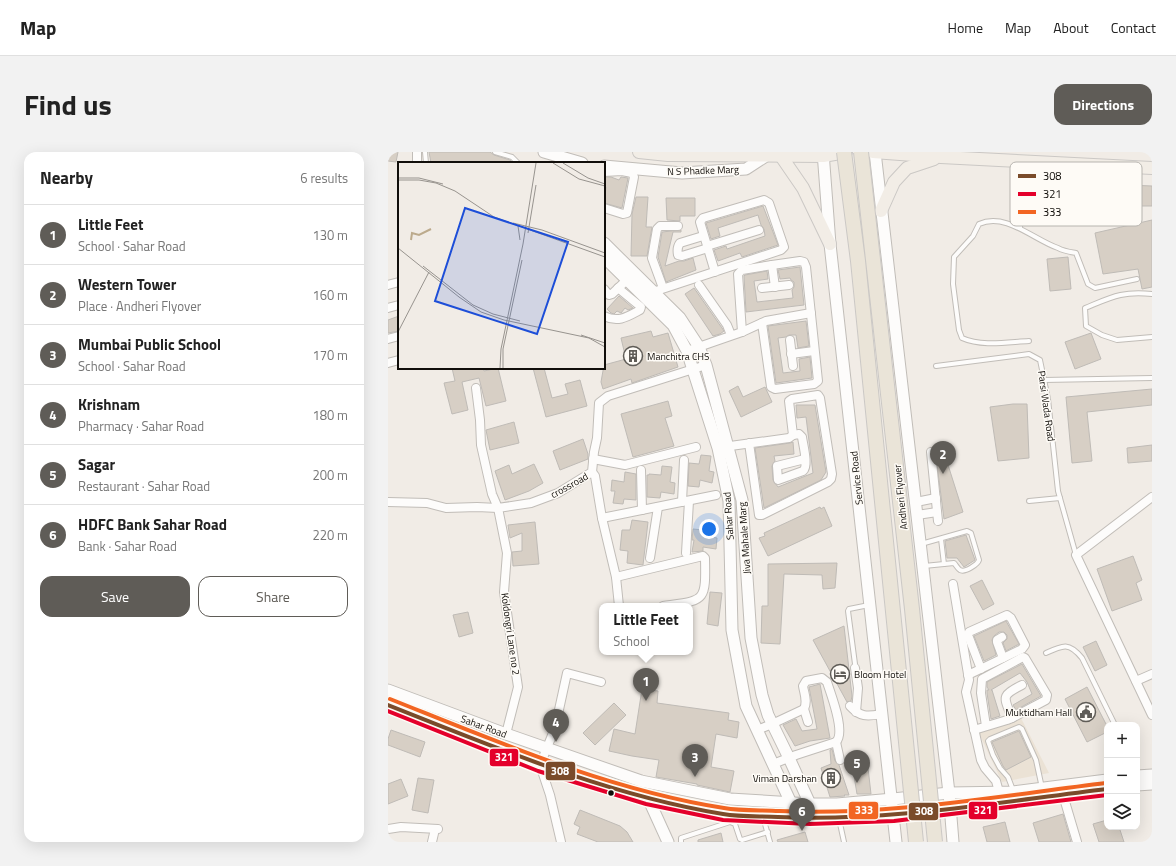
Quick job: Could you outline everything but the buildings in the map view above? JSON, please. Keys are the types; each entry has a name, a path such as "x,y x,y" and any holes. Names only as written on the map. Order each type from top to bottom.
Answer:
{"highway":[{"name":"Andheri Flyover","path":"845,152 858,261 916,842"},
{"name":"Andheri Flyover","path":"871,152 935,842"}],"main road":[{"path":"639,152 668,155 766,156 845,152"},
{"path":"871,152 941,157 977,156 1041,162"},
{"path":"781,156 803,188 830,244"},
{"path":"881,211 894,182 907,168 941,157"},
{"path":"1142,167 1152,168"}],"street":[{"path":"544,152 575,162"},
{"path":"579,162 584,152"},
{"path":"871,152 881,211 916,502 950,792 953,842"},
{"name":"Service Road","path":"823,154 830,244 894,815"},
{"name":"N S Phadke Marg","path":"605,166 682,173 746,169 766,156"},
{"path":"605,172 622,171 632,174 634,177 627,213 623,214 605,208"},
{"path":"678,226 660,226 657,229 652,258 658,290 715,272 780,250 784,247 769,203 764,200 703,218 700,222 703,236 715,272"},
{"path":"703,236 680,243 677,250 678,255 682,256 759,230"},
{"name":"Jiva Mahale Marg","path":"605,244 631,276 658,290 680,318 699,347 706,365 716,402 723,447 742,500 751,638 768,715 810,804 810,818"},
{"name":"Sahar Road","path":"605,257 610,263 631,276 673,325 687,351 704,404 723,447 729,501 732,577 732,630 738,666 746,706 791,803"},
{"path":"742,332 738,274 742,270 772,264 800,261 804,262 806,267 818,381 814,384 774,389 771,388 762,323"},
{"path":"772,264 775,287"},
{"path":"605,290 609,295 612,294 631,276"},
{"path":"388,285 398,282"},
{"path":"699,285 731,335"},
{"path":"762,288 789,285"},
{"path":"605,316 616,320 629,316 640,310 640,307 618,288"},
{"path":"388,308 398,305"},
{"path":"687,351 742,332 766,321 811,313"},
{"path":"388,339 398,336"},
{"path":"790,340 792,366"},
{"path":"791,354 814,351"},
{"name":"crossroad","path":"388,502 427,503 446,508 498,508 531,502 558,493 592,472 597,438 599,403 608,396 706,365"},
{"name":"Koldongri Lane no 2","path":"476,388 481,445 492,494 498,508 507,553 504,592 518,687 506,734"},
{"path":"749,443 760,516 828,482 831,479 832,474 820,397 818,395 792,399 789,401 793,435"},
{"path":"704,404 716,402"},
{"path":"723,447 789,438 793,435 799,434 802,437 805,459"},
{"path":"593,459 625,465 696,447"},
{"path":"931,452 938,521"},
{"path":"684,460 686,553"},
{"path":"641,470 642,510"},
{"path":"592,472 595,476 602,518 616,577 619,603"},
{"path":"602,518 716,495"},
{"path":"1076,555 1152,497"},
{"path":"916,502 936,498"},
{"path":"650,558 658,507"},
{"path":"917,515 937,512"},
{"path":"730,540 744,539"},
{"name":"Parsi Wada Road","path":"1076,555 1152,715"},
{"path":"616,577 703,556 705,558 706,585 704,592 694,601 682,603"},
{"path":"732,577 747,576"},
{"path":"953,584 969,680 966,692 974,730 981,760 985,768 996,781 1000,792"},
{"path":"968,675 981,669 1022,649 1025,645 1011,618 1007,615 970,632 968,635 981,669"},
{"path":"1002,637 997,640 997,642 1003,658"},
{"path":"974,730 1012,718 1046,700 1047,695 1025,658 1023,657 982,679 980,693 986,726"},
{"path":"738,666 756,662"},
{"path":"855,666 858,688 853,709 860,715 868,716 883,714"},
{"path":"561,842 550,794 540,765 555,728 567,673 601,682"},
{"path":"1136,682 1152,674"},
{"path":"773,764 836,742 839,739 840,727 827,682 822,678 806,681 802,686 806,700 804,709 808,722"},
{"path":"1012,718 1005,699 1007,694 1022,686"},
{"name":"Sahar Road","path":"388,690 506,734 641,781 730,799 810,804 837,804 950,792 1013,792 1104,780"},
{"name":"Sahar Road","path":"388,705 540,765 648,798 724,814 810,818 894,815 1104,789"},
{"path":"757,730 804,709"},
{"path":"836,742 840,760"},
{"path":"1140,778 1152,775"},
{"path":"1140,780 1152,784"},
{"path":"652,783 648,798 668,842"},
{"path":"1063,795 1077,842"},
{"path":"791,803 792,817"},
{"path":"894,815 896,842"},
{"path":"388,829 401,827 436,829 432,842"}],"lane":[{"path":"425,152 426,162"},
{"path":"495,152 512,157 517,162"},
{"path":"512,157 513,152"},
{"path":"1010,225 998,221 990,221 979,224 973,236 954,257 954,284 959,330 962,338 969,341 993,343 1029,340"},
{"path":"1014,226 1057,248 1076,253 1088,284 1095,288 1137,279"},
{"path":"1152,294 1134,292 1115,295 1085,308 1086,326 1102,335 1117,340 1152,337"},
{"name":"Parsi Wada Road","path":"936,366 1029,354 1040,360 1048,400 1058,491 1076,555"},
{"path":"1044,380 1152,378"},
{"path":"1029,501 1060,498"},
{"path":"920,544 967,531 971,533 980,560 978,564 964,571 960,570 954,563 923,566"},
{"path":"940,539 944,564"},
{"path":"855,666 848,611 854,608 870,605"},
{"path":"1046,652 1063,646 1069,646 1076,650 1082,658 1114,722"},
{"path":"1013,792 1008,777 1000,768 988,741 1019,727 1022,729 1035,756 1042,788"},
{"path":"763,816 770,842"},
{"path":"838,817 844,842"},
{"path":"681,842 682,838 730,822 735,824 740,839 742,840 768,832"}],"shaded area":[{"path":"1021,718 1049,773 1002,782 978,731"}],"transit line":[{"name":"333","path":"390,699 513,748 596,777 681,800 731,809 820,812 861,811 943,804 1104,783"},
{"name":"308","path":"388,705 470,738 595,782 680,806 730,815 819,818 860,817 943,810 1104,789"},
{"name":"321","path":"388,711 538,771 646,804 723,820 810,824 894,821 1104,795"}],"place":[{"name":"Manchitra CHS","path":"633,356"},
{"name":"Western Tower","path":"943,474"},
{"name":"Bloom Hotel","path":"840,674"},
{"name":"Little Feet","path":"646,701"},
{"name":"Muktidham Hall","path":"1086,712"},
{"name":"Krishnam","path":"556,742"},
{"name":"Mumbai Public School","path":"695,777"},
{"name":"Viman Darshan","path":"831,778"},
{"name":"Sagar","path":"857,783"},
{"name":"HDFC Bank Sahar Road","path":"802,831"}]}
